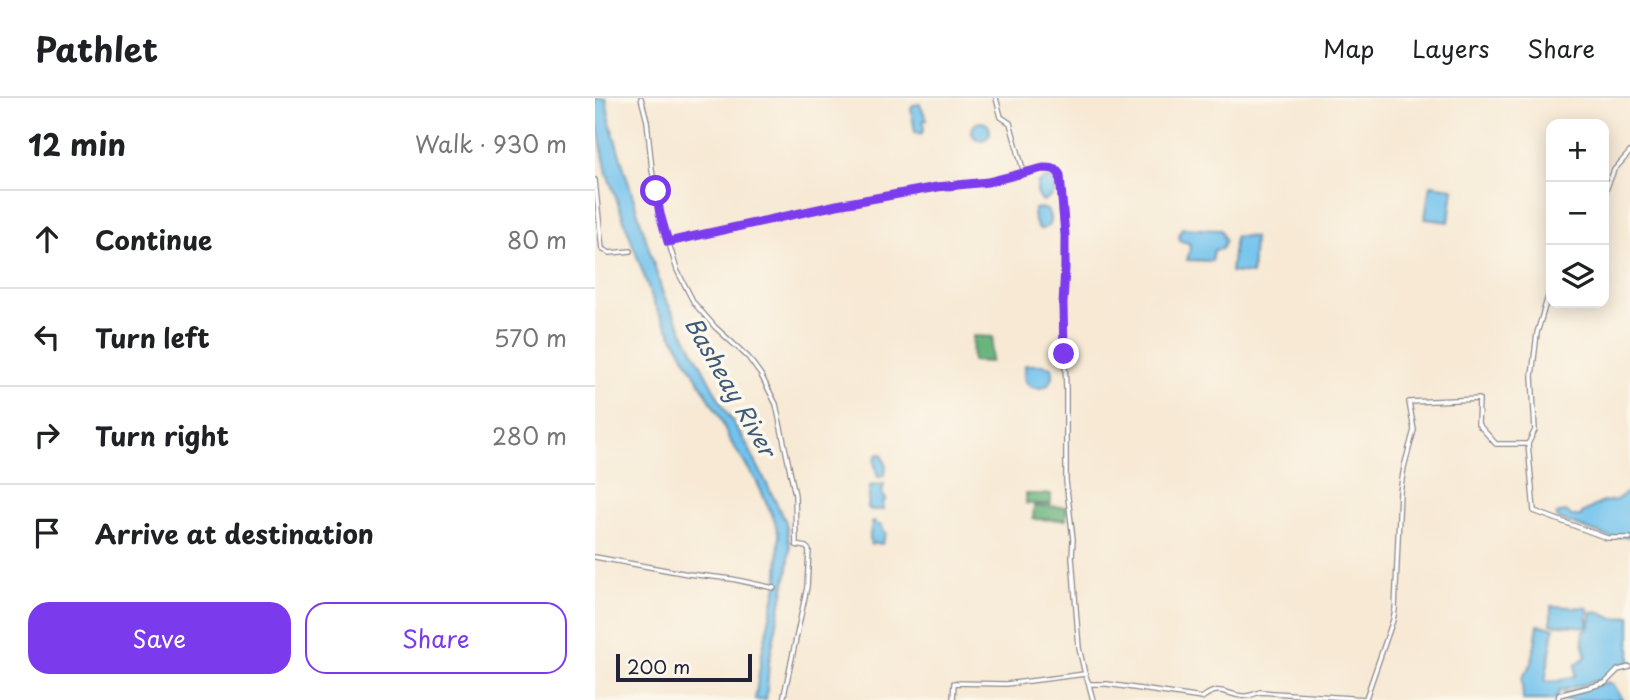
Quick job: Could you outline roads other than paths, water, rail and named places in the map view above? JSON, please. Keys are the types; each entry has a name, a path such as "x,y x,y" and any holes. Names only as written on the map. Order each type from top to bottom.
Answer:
{"street":[{"path":"642,98 660,214 677,270 694,303 715,327 748,357 761,374 776,404 795,495 796,545 809,550 807,587 783,700"},
{"path":"996,98 1002,117 1010,123 1024,173"},
{"path":"1609,182 1614,170 1630,152"},
{"path":"668,242 837,205 937,187 988,182 1043,168 1057,170 1060,175 1065,235 1063,304 1066,481 1073,539 1079,648 1093,700"},
{"path":"595,179 602,249 610,253 631,251"},
{"path":"1546,303 1537,333 1532,376 1535,430 1528,444 1534,510 1607,538 1630,538"},
{"path":"1089,684 1107,684 1202,698 1211,691 1223,691 1245,697 1259,692 1366,699 1395,610 1400,492 1414,430 1409,402 1479,399 1478,424 1496,444 1528,444"},
{"path":"595,557 774,588"},
{"path":"1558,700 1559,695 1605,683 1618,670 1630,667"},
{"path":"953,700 954,683 1006,684 1085,674"}],"water":[{"path":"595,98 606,98 611,126 663,294 724,408 746,443 786,522 790,548 788,569 769,662 766,700 755,700 778,581 779,536 757,482 729,439 720,417 655,306 607,173 595,114"},
{"path":"920,104 927,120 923,121 924,129 921,134 915,132 911,109 913,105"},
{"path":"981,122 987,125 990,131 987,137 981,140 975,137 972,131 975,125"},
{"path":"1045,179 1053,181 1055,190 1052,196 1043,201 1037,188 1038,183"},
{"path":"1430,185 1453,188 1449,222 1425,219"},
{"path":"1035,209 1047,210 1050,220 1046,228 1039,229 1033,214"},
{"path":"1182,228 1221,230 1225,241 1222,249 1214,250 1212,261 1187,260 1189,243 1180,241"},
{"path":"1235,236 1254,237 1252,274 1231,272"},
{"path":"1025,365 1052,367 1051,381 1043,388 1031,387 1024,378"},
{"path":"878,454 882,454 886,465 885,474 881,477 878,477 874,461"},
{"path":"884,484 884,510 871,510 868,508 870,486"},
{"path":"1630,490 1630,537 1609,537 1558,519 1556,515 1568,512 1571,516 1581,516 1602,502 1616,500"},
{"path":"872,522 882,525 886,533 882,544 871,545"},
{"path":"1551,606 1588,608 1588,627 1551,624"},
{"path":"1592,612 1614,619 1630,616 1630,663 1620,665 1603,679 1559,691 1556,700 1523,700 1522,678 1532,663 1538,625 1554,628 1545,682 1558,681 1575,676 1576,664 1586,657 1583,630 1589,629"},
{"path":"1608,682 1614,685 1623,700 1560,700 1563,694"}],"water label":[{"name":"Basheay River","path":"730,387"}]}
